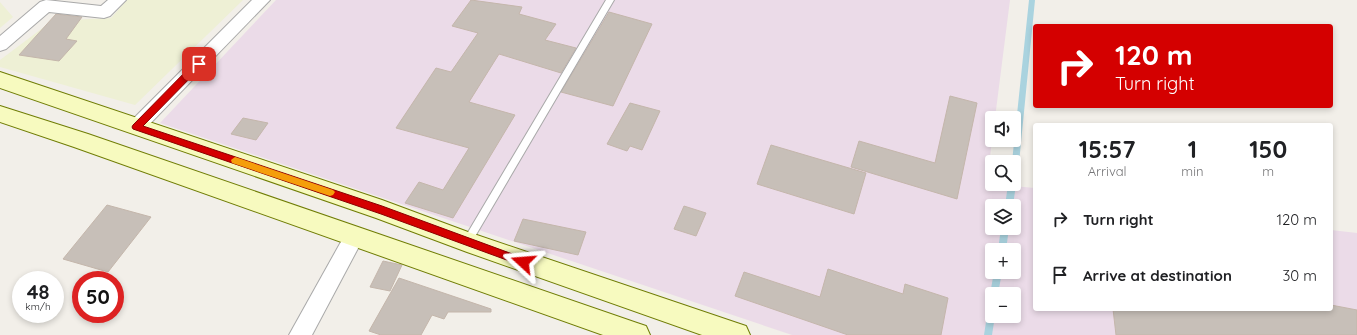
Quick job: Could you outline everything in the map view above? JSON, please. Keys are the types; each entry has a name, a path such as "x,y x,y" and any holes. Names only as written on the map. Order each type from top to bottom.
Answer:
{"main road":[{"path":"0,80 382,210 467,242 737,335"},
{"path":"0,114 80,140 637,335"}],"street":[{"path":"0,45 46,6 104,12 118,0"},
{"path":"136,127 262,0"},
{"path":"300,335 354,237"}],"lane":[{"path":"467,242 610,0"}],"shaded area":[{"path":"276,0 1010,0 996,111 985,111 985,147 991,147 990,155 985,155 985,191 1021,191 1021,187 1033,188 1033,311 1333,311 1333,230 1357,233 1357,335 792,335 160,123"}],"green space":[{"path":"127,0 243,0 135,105 0,67 0,60 52,21 111,18"},
{"path":"0,2 13,17 0,28"}],"building":[{"path":"471,0 522,7 519,14 556,24 545,40 576,48 561,73 499,54 469,102 515,115 453,218 405,203 419,182 443,190 469,148 396,128 436,68 451,72 478,33 452,26"},
{"path":"609,12 652,24 613,106 561,92"},
{"path":"56,14 82,17 66,39 77,41 59,61 19,55"},
{"path":"950,96 977,103 957,199 851,167 859,141 935,163"},
{"path":"630,103 660,111 642,150 630,146 627,151 607,144"},
{"path":"243,118 268,123 256,140 231,134"},
{"path":"771,145 866,173 854,214 757,184"},
{"path":"107,205 151,217 109,271 63,259"},
{"path":"684,206 706,213 696,236 674,229"},
{"path":"523,219 586,232 578,255 514,241"},
{"path":"383,261 402,265 390,291 370,287"},
{"path":"828,269 903,294 905,284 948,298 941,335 848,335 735,296 744,272 820,297"},
{"path":"399,278 491,309 491,312 448,312 444,319 432,315 421,335 381,335 369,331"},
{"path":"1333,305 1357,310 1357,335 1116,335 1113,311 1333,311"}],"waterway":[{"path":"1016,155 1032,0"},
{"path":"1010,199 1011,191"},
{"path":"1003,243 1004,235"},
{"path":"995,287 997,279"},
{"path":"988,335 990,323"}],"slow traffic":[{"path":"235,160 330,192"}],"route":[{"path":"199,64 136,127 382,210 523,262"}]}
